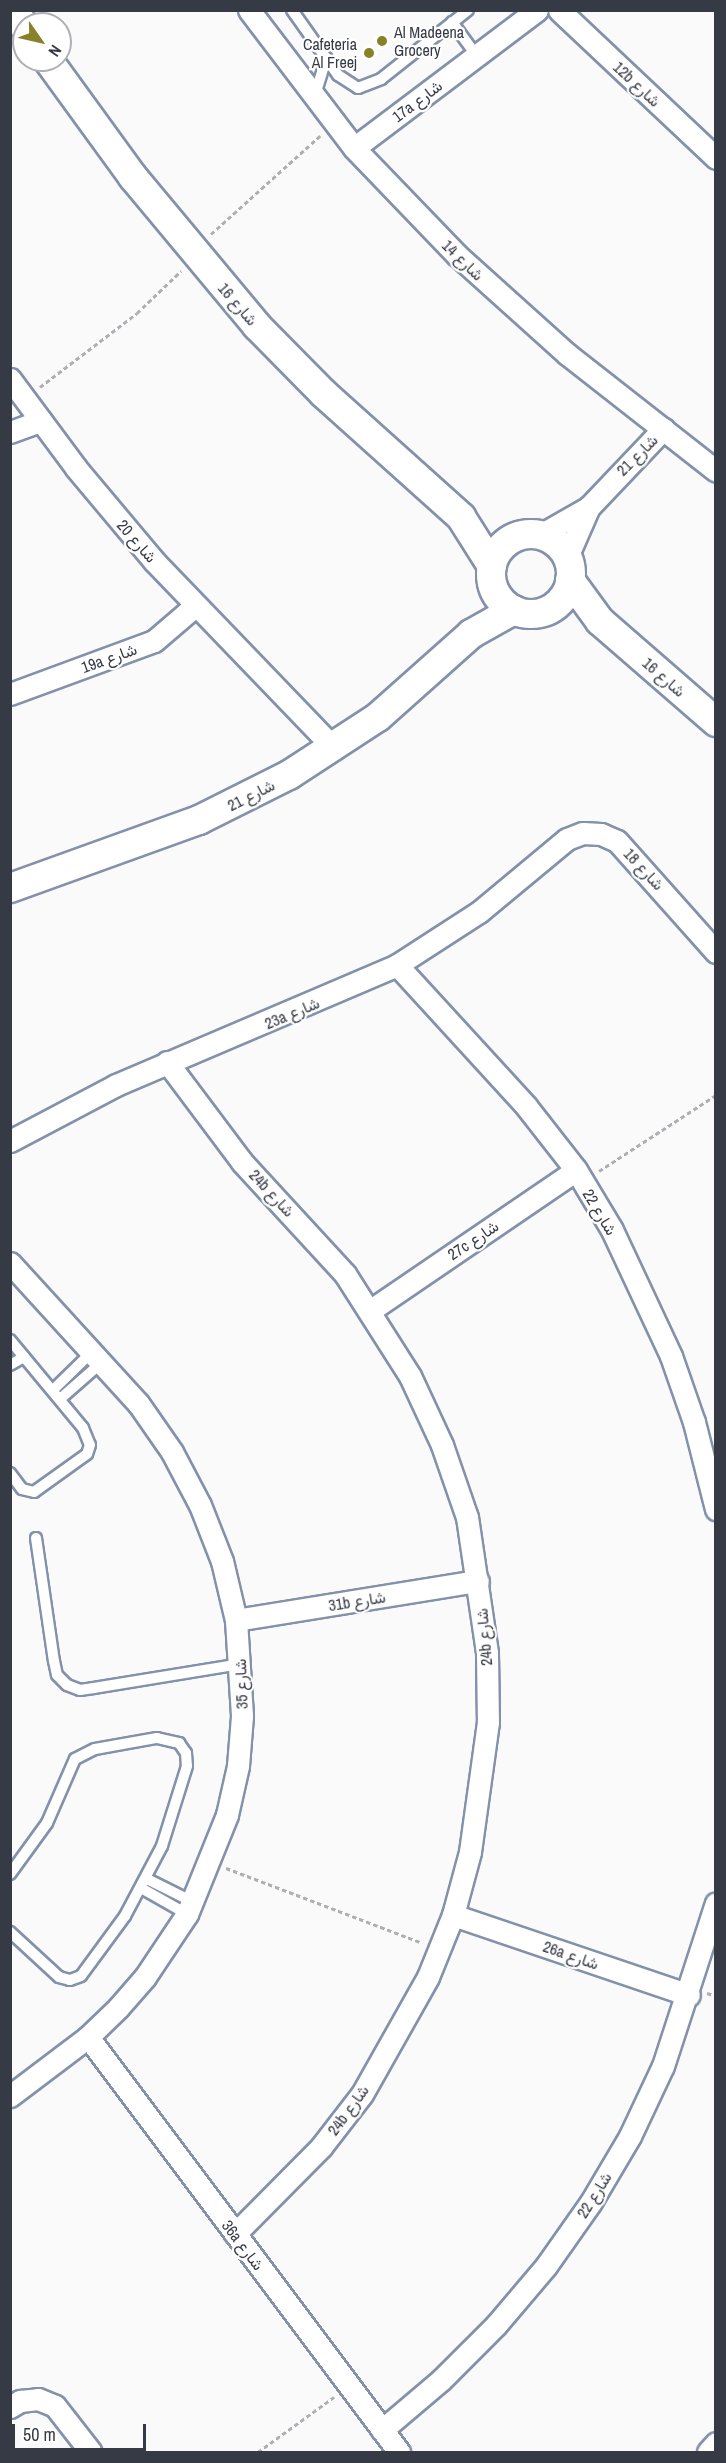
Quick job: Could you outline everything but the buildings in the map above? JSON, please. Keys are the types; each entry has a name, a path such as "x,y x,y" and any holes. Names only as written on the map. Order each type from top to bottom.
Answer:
{"street":[{"name":"شارع 14","path":"249,10 354,148 511,305 716,471"},
{"name":"17a شارع","path":"354,148 537,10"},
{"name":"12b شارع","path":"559,10 716,158"},
{"name":"شارع 16","path":"57,72 194,254 322,393 461,516 492,576"},
{"name":"شارع 20","path":"10,379 114,515 196,605 279,690 327,752"},
{"path":"10,432 41,421"},
{"name":"شارع 21","path":"569,569 589,507 658,425"},
{"name":"شارع 21","path":"528,536 589,507"},
{"name":"شارع 16","path":"461,516 528,536"},
{"path":"528,536 561,547 569,569 558,603 548,609 529,613 514,610 492,576 497,553 528,536"},
{"name":"شارع 16","path":"569,569 612,633 716,722"},
{"name":"شارع 21","path":"458,644 492,576"},
{"name":"19a شارع","path":"10,694 154,641 196,605"},
{"name":"شارع 16","path":"548,609 612,633"},
{"name":"شارع 21","path":"10,888 199,819 245,799 327,752 399,700 458,644 514,610"},
{"name":"شارع 18","path":"553,850 583,833 601,834 617,841 716,952"},
{"name":"23a شارع","path":"10,1141 167,1062 294,1012 397,965 478,912 553,850"},
{"name":"شارع 22","path":"397,965 526,1106 579,1176 638,1282 671,1356 694,1422 716,1509"},
{"name":"24b شارع","path":"167,1062 213,1126 319,1244 371,1310 410,1376 442,1445 467,1517 487,1653 488,1722 478,1809 453,1915 440,1950 398,2037 362,2094 321,2147 235,2234"},
{"name":"27c شارع","path":"371,1310 579,1176"},
{"name":"شارع 35","path":"10,1263 138,1403 165,1442 200,1505 222,1562 236,1620 241,1664 238,1766 227,1815 211,1862 190,1908 145,1977 88,2037 10,2096"},
{"name":"31b شارع","path":"236,1620 478,1581"},
{"name":"شارع 22","path":"382,2430 441,2380 496,2325 546,2266 591,2202 630,2136 663,2066 689,1995 716,1903"},
{"name":"26a شارع","path":"453,1915 689,1995"},
{"name":"36a شارع","path":"88,2037 399,2452"},
{"path":"10,2407 20,2401 38,2399 55,2406 91,2452"},
{"path":"708,2452 716,2443"}],"lane":[{"path":"292,10 346,84 370,86 468,10"},
{"path":"452,22 476,55"},
{"path":"314,97 326,58"},
{"path":"10,1340 53,1389 89,1436 87,1454 34,1492 22,1490 10,1473"},
{"path":"10,1365 24,1357"},
{"path":"53,1389 97,1358"},
{"path":"60,1399 97,1358"},
{"path":"36,1538 54,1661 57,1675 67,1685 80,1690 241,1664"},
{"path":"10,1874 47,1823 75,1759 95,1749 167,1738 182,1748 187,1766 174,1813 144,1883 88,1968 70,1980 52,1971 10,1932"},
{"path":"144,1883 190,1908"}],"path":[{"path":"24,399 137,313 194,254 334,123"},
{"path":"579,1176 716,1095"},
{"path":"211,1862 440,1950"},
{"path":"258,2452 349,2386"}],"place":[{"name":"Al Madeena Grocery","path":"382,41"},
{"name":"Cafeteria Al Freej","path":"369,53"}]}
